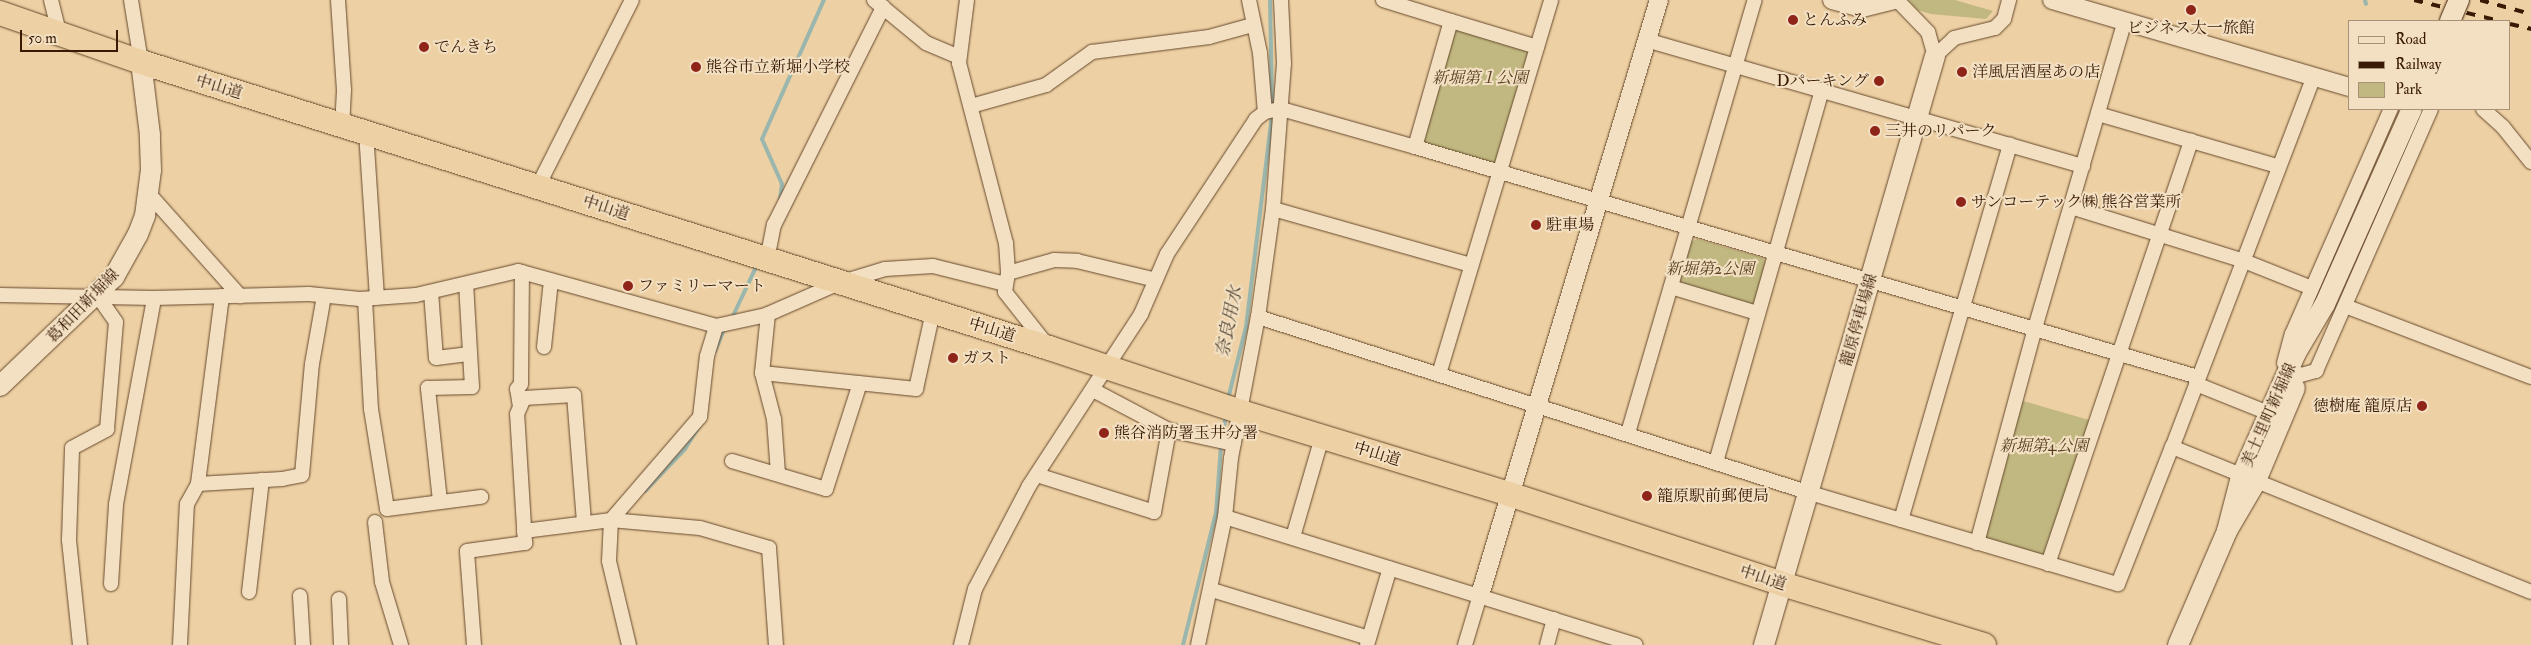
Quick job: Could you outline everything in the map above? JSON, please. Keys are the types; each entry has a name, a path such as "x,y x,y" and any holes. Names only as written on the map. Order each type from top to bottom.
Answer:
{"highway":[{"name":"中山道","path":"0,12 141,62 1048,348 1231,409 1509,494 1782,584 1984,645"}],"main road":[{"path":"2450,20 2459,0"},
{"name":"籠原停車場線","path":"1764,645 1810,493 1935,56"},
{"name":"葛和田新堀線","path":"0,386 97,295 128,256 145,216 149,194 150,134 141,62"},
{"name":"美土里町新堀線","path":"2178,645 2295,372 2412,110"}],"street":[{"path":"51,0 59,33"},
{"path":"131,0 141,62"},
{"path":"338,0 344,90 342,125"},
{"path":"538,186 632,0"},
{"path":"967,0 959,57 1006,242 1007,278 1005,292 1048,348"},
{"path":"1249,0 1260,53 1265,112"},
{"path":"1198,645 1212,590 1226,516 1224,442 1231,409 1258,317 1273,209 1284,64 1281,0"},
{"path":"1383,0 1427,6 1451,21 1537,47"},
{"path":"1439,374 1551,0"},
{"path":"1466,645 1509,494 1538,405 1659,0"},
{"path":"1628,433 1755,0"},
{"path":"1832,0 1862,8 1895,0 1928,32 1935,56 1954,38 1995,28 2004,19 2009,0"},
{"path":"2052,0 2348,86"},
{"path":"767,260 774,225 877,2 926,43 959,57"},
{"path":"1415,147 1451,21"},
{"path":"1977,543 2035,328 2125,21"},
{"path":"971,106 1046,85 1092,52 1209,37 1253,25"},
{"path":"1646,40 2083,166"},
{"path":"1258,317 1628,433 1810,493 2118,584 2244,261 2277,166 2314,76"},
{"path":"1716,462 1757,312 1777,254 1822,90"},
{"path":"961,645 975,589 1037,475 1108,368 1141,314 1167,254 1256,119 1265,112 1281,109 1598,200 1870,282 2118,351 2197,380 2276,416 2292,334 2392,110"},
{"path":"2295,372 2316,371 2431,110"},
{"path":"2483,110 2502,127 2531,162"},
{"path":"2098,114 2277,166"},
{"path":"366,132 371,298 371,409 386,509 481,497"},
{"path":"2048,564 2118,351 2191,141"},
{"path":"1901,520 1964,309 2010,144"},
{"path":"149,194 240,296"},
{"path":"2071,207 2244,261 2312,288"},
{"path":"1273,209 1471,265"},
{"path":"0,295 97,295 154,298 324,296 371,298 431,292 522,272 716,326 768,314 839,283 906,266 933,266 1007,278 1054,260 1077,261 1156,280"},
{"path":"520,407 517,389 521,384 522,272"},
{"path":"544,347 551,280"},
{"path":"440,501 428,388 472,387 466,284"},
{"path":"1671,287 1757,312"},
{"path":"431,292 436,358 470,354"},
{"path":"80,645 69,540 72,448 107,429 116,322 97,295"},
{"path":"180,645 186,504 198,484 222,296"},
{"path":"198,484 262,480 302,475 312,364 324,296"},
{"path":"111,584 116,504 154,298"},
{"path":"2345,306 2531,377"},
{"path":"762,373 916,390 933,312"},
{"path":"768,314 762,373 774,419 778,474"},
{"path":"629,645 609,561 611,520 700,417 707,356 716,326"},
{"path":"732,461 826,489 860,384"},
{"path":"1093,390 1169,430 1224,442"},
{"path":"474,645 466,551 525,543 517,414 524,398 574,395 584,524"},
{"path":"1037,475 1154,512 1169,430"},
{"path":"1293,538 1322,437"},
{"path":"2172,447 2248,480 2531,592"},
{"path":"248,592 262,480"},
{"path":"1226,516 1636,645"},
{"path":"524,531 611,520 700,528 769,548 776,645"},
{"path":"375,522 382,582 401,645"},
{"path":"1212,590 1368,642 1390,568"},
{"path":"300,596 303,645"},
{"path":"339,599 341,645"},
{"path":"1547,645 1554,619"}],"green space":[{"path":"1908,0 1955,0 1993,11 1986,19 1931,14 1918,10"},
{"name":"新堀第１公園","path":"1457,29 1526,49 1528,56 1497,161 1491,164 1424,144 1421,139 1452,32"},
{"name":"新堀第2公園","path":"1697,239 1763,258 1766,263 1755,302 1748,306 1683,287 1680,281 1691,242"},
{"name":"新堀第4公園","path":"2020,400 2089,420 2045,553 2039,556 1985,540 1982,534"}],"waterway":[{"path":"780,200 782,184 762,139 824,0"},
{"name":"奈良用水","path":"1270,0 1272,108"},
{"path":"2365,0 2366,4"},
{"name":"奈良用水","path":"1228,399 1246,327 1272,115"},
{"path":"732,318 757,265"},
{"path":"715,351 725,328"},
{"name":"奈良用水","path":"1222,438 1226,415"},
{"path":"645,491 685,449 698,428"},
{"name":"奈良用水","path":"1183,645 1216,513 1221,445"}],"railway":[{"path":"2414,0 2496,20"},
{"path":"2480,0 2531,14"},
{"path":"2511,24 2531,29"}],"place":[{"name":"ビジネス大一旅館","path":"2191,10"},
{"name":"とんふみ","path":"1793,20"},
{"name":"でんきち","path":"424,47"},
{"name":"熊谷市立新堀小学校","path":"696,67"},
{"name":"洋風居酒屋あの店","path":"1962,72"},
{"name":"Dパーキング","path":"1879,81"},
{"name":"三井のリパーク","path":"1875,131"},
{"name":"サンコーテック㈱ 熊谷営業所","path":"1961,202"},
{"name":"駐車場","path":"1536,225"},
{"name":"ファミリーマート","path":"628,286"},
{"name":"ガスト","path":"953,358"},
{"name":"徳樹庵 籠原店","path":"2422,406"},
{"name":"熊谷消防署玉井分署","path":"1104,433"},
{"name":"籠原駅前郵便局","path":"1647,496"}]}
